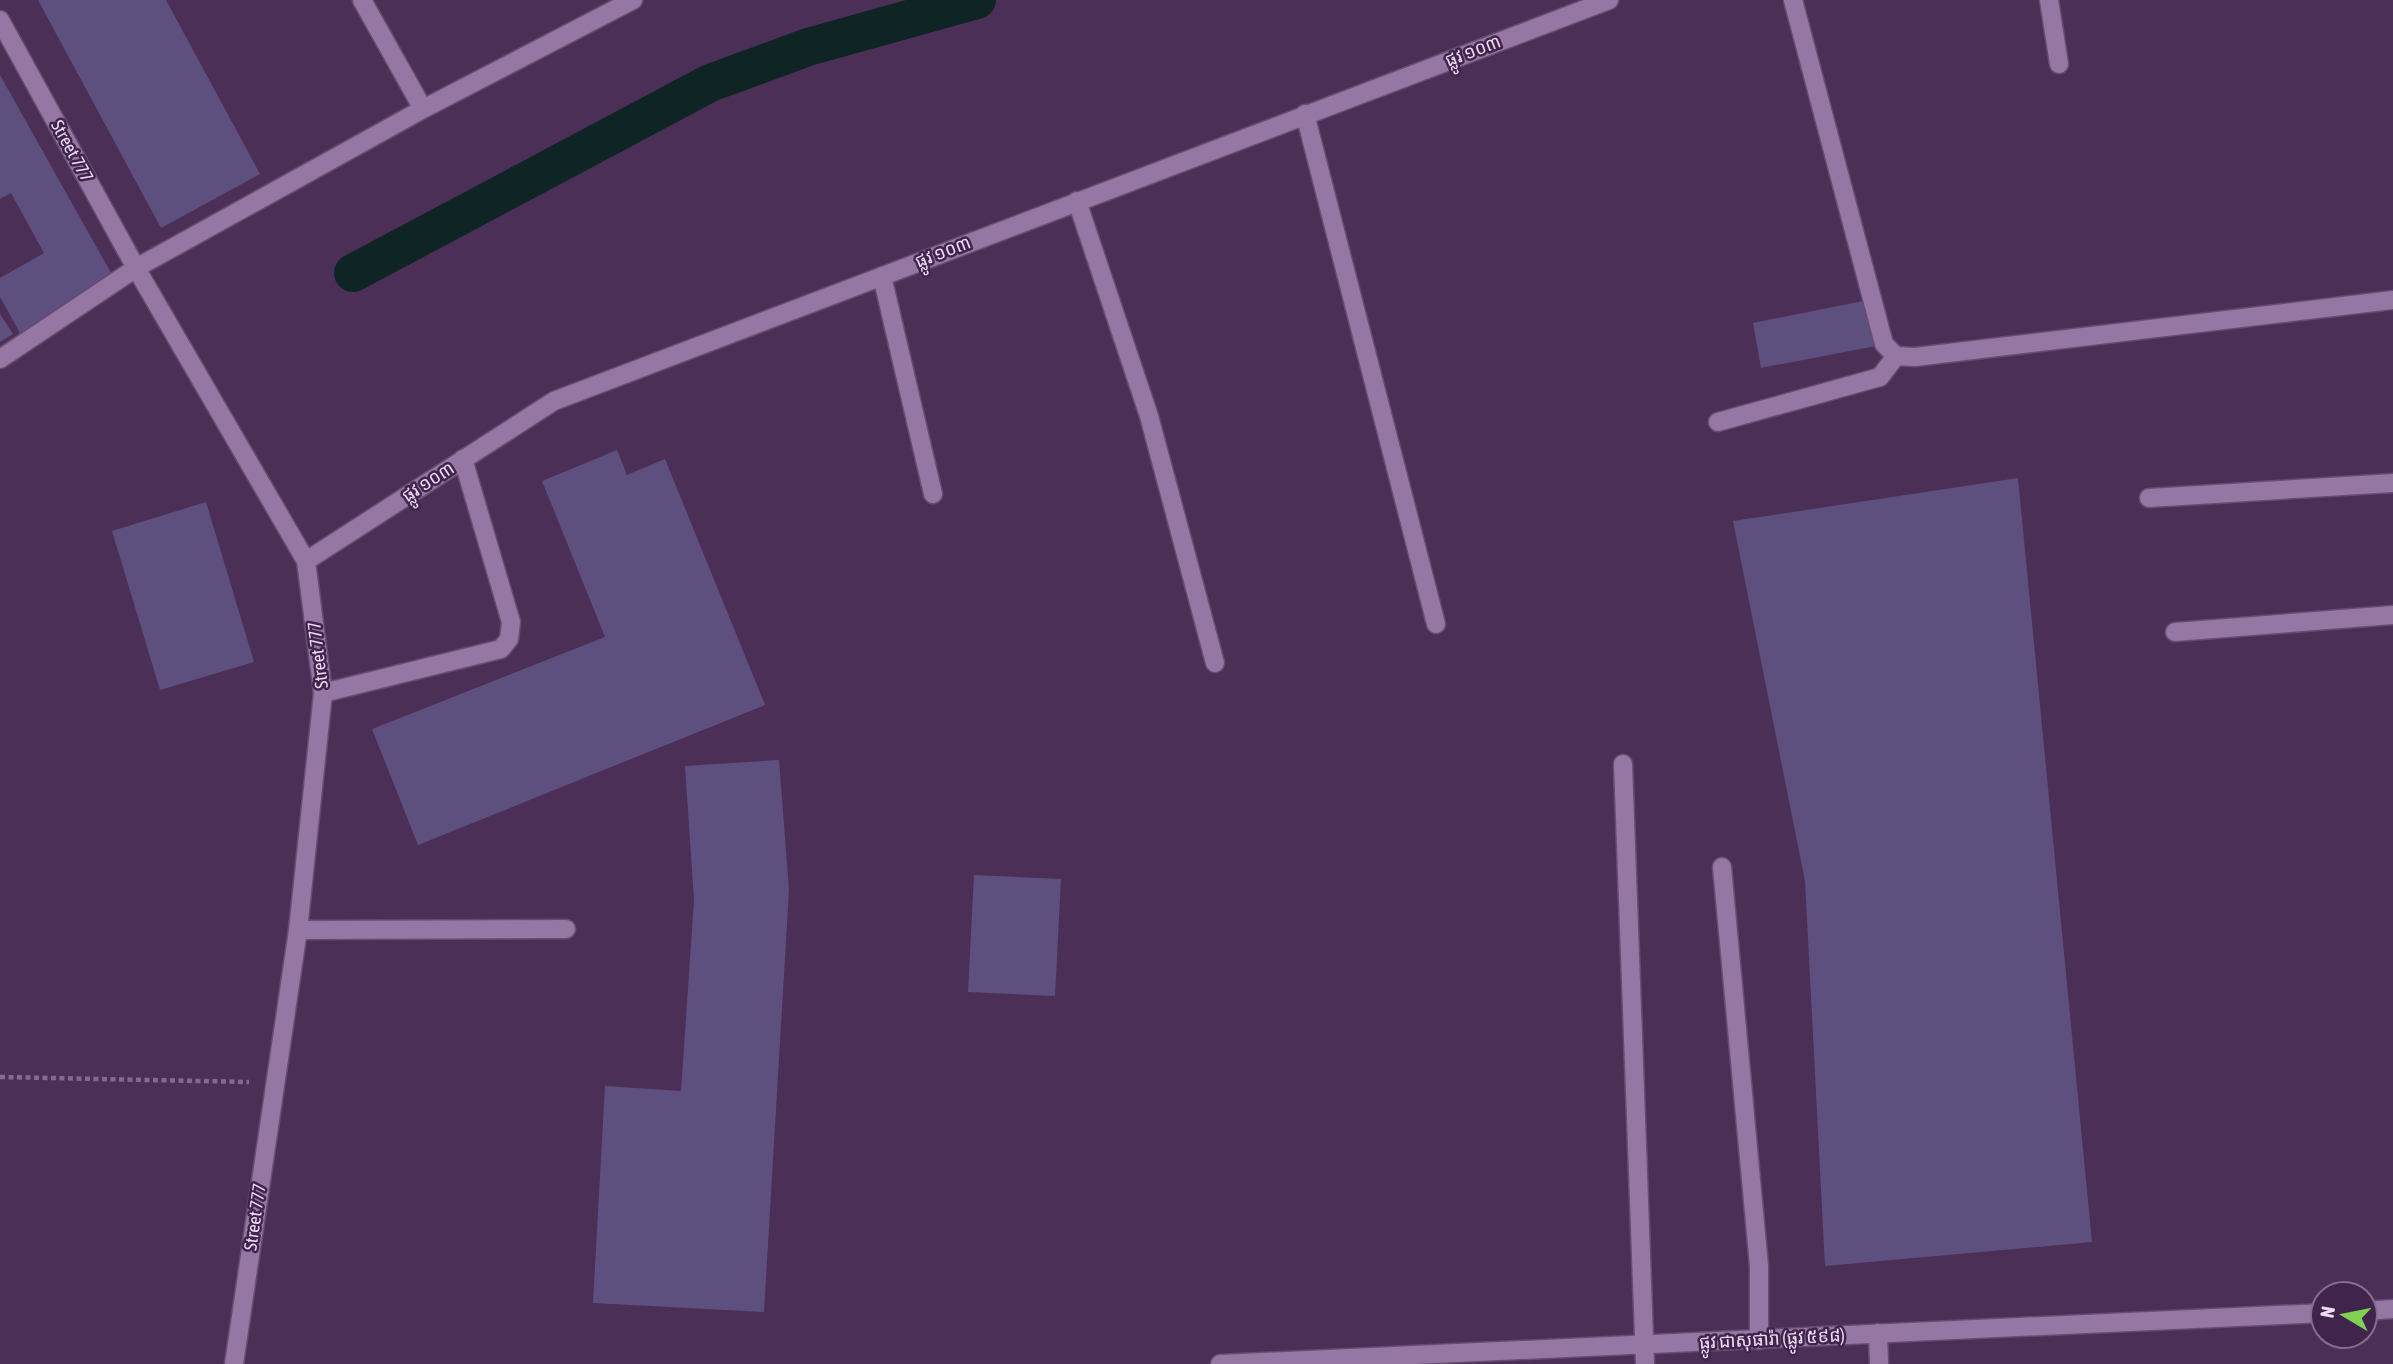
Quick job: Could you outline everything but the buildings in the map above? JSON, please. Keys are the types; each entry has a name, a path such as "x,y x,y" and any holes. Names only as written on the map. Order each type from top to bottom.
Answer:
{"street":[{"path":"362,0 423,109"},
{"path":"0,359 136,268 423,109 633,0"},
{"name":"ផ្លូវ ១០៣","path":"306,561 554,401 1609,0"},
{"path":"1793,0 1884,344 1896,356 1915,357 2393,300"},
{"path":"2049,0 2059,64"},
{"name":"Street 777","path":"0,20 136,268 306,561 323,693 298,930 234,1364"},
{"path":"1305,114 1436,624"},
{"path":"1076,201 1149,416 1215,663"},
{"path":"882,275 933,494"},
{"path":"1718,422 1880,377 1896,356"},
{"path":"323,693 500,649 509,639 511,622 463,459"},
{"path":"2149,498 2393,482"},
{"path":"2175,632 2393,615"},
{"path":"1623,764 1645,1364"},
{"path":"1722,867 1759,1266 1759,1340"},
{"path":"298,930 566,929"},
{"name":"ផ្លូវ ជាសុផារ៉ា (ផ្លូវ ៥៩៨)","path":"1220,1364 1312,1362 2309,1314"},
{"path":"1878,1333 1880,1364"}],"path":[{"path":"0,1077 274,1083"}],"waterway":[{"path":"353,273 710,83 808,47 977,0"}]}
